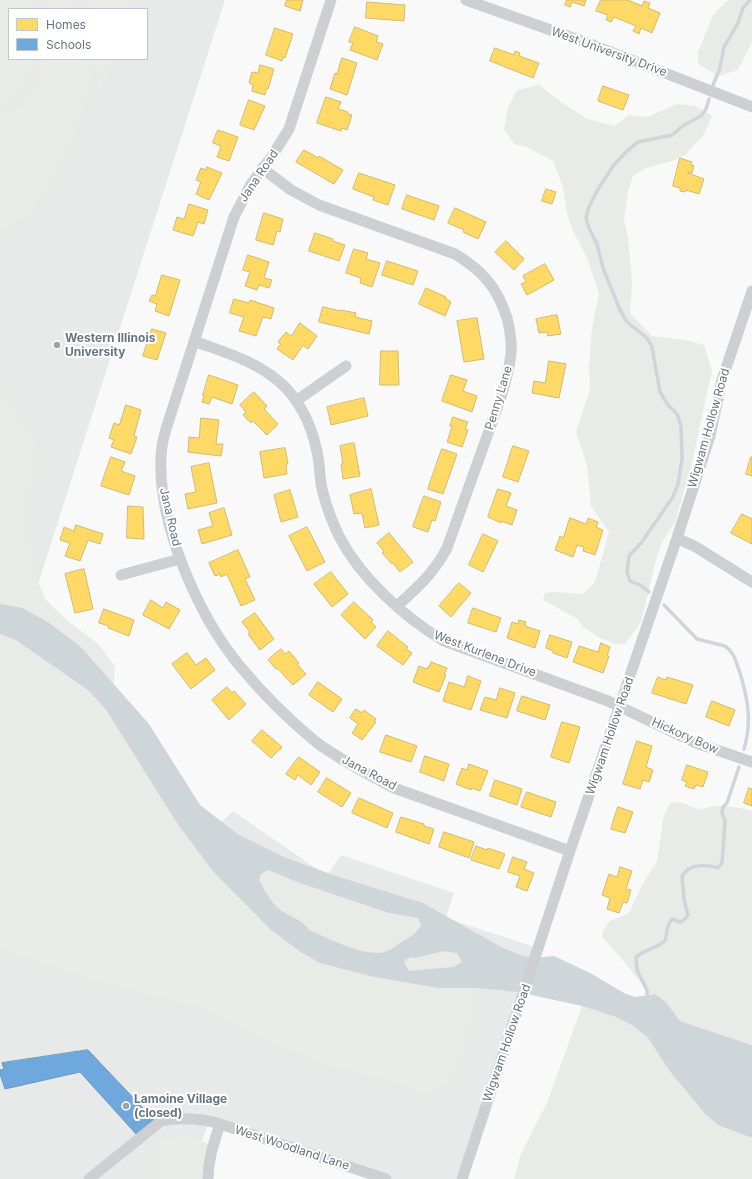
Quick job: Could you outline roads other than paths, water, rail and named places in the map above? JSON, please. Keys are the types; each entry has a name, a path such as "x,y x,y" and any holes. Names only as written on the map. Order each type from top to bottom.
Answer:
{"street":[{"name":"Jana Road","path":"331,0 289,129 282,143 251,184 234,217 166,429 160,459 165,505 180,559 206,614 221,640 238,664 280,710 316,742 330,752 394,788 570,851"},
{"name":"West University Drive","path":"466,0 593,45 752,107"},
{"name":"Penny Lane","path":"262,168 291,190 319,205 456,254 467,261 490,283 497,293 510,327 511,355 507,377 447,548 431,573 397,606"},
{"name":"Wigwam Hollow Road","path":"462,1179 570,851 677,538 710,436 722,380 752,291"},
{"name":"West Kurlene Drive","path":"194,341 242,358 257,366 285,387 296,401 308,421 314,441 322,492 340,538 361,570 411,620 444,641 608,700 620,707"},
{"path":"296,401 346,366"},
{"path":"677,538 696,547 752,582"},
{"path":"121,575 180,559"},
{"name":"Hickory Bow","path":"620,707 696,743 752,762"},
{"name":"West Woodland Lane","path":"89,1179 161,1121 176,1118 206,1120 220,1124 386,1179"},
{"path":"208,1179 208,1165 211,1151 220,1124"}],"waterway":[{"path":"713,85 720,68 724,47 738,23 743,8 750,0"},
{"path":"649,592 640,585 630,581 627,572 629,556 641,543 673,497 678,484 682,459 681,426 677,414 668,405 660,392 652,347 647,338 627,322 620,310 603,268 597,244 586,218 589,207 597,191 613,166 626,152 638,142 672,135 684,125 701,116 706,109 709,99"},
{"path":"664,605 697,639 725,646 733,655 743,683 747,701 748,729 744,749"},
{"path":"647,998 647,990 637,970 636,957 665,941 668,926 672,919 680,922 688,915 684,899 682,876 686,871 692,867 700,866 711,866 718,868 722,863 725,821 722,813 723,807 727,803 739,767"}],"place":[{"name":"Western Illinois University","path":"57,345"},
{"name":"Lamoine Village (closed)","path":"126,1106"}]}
